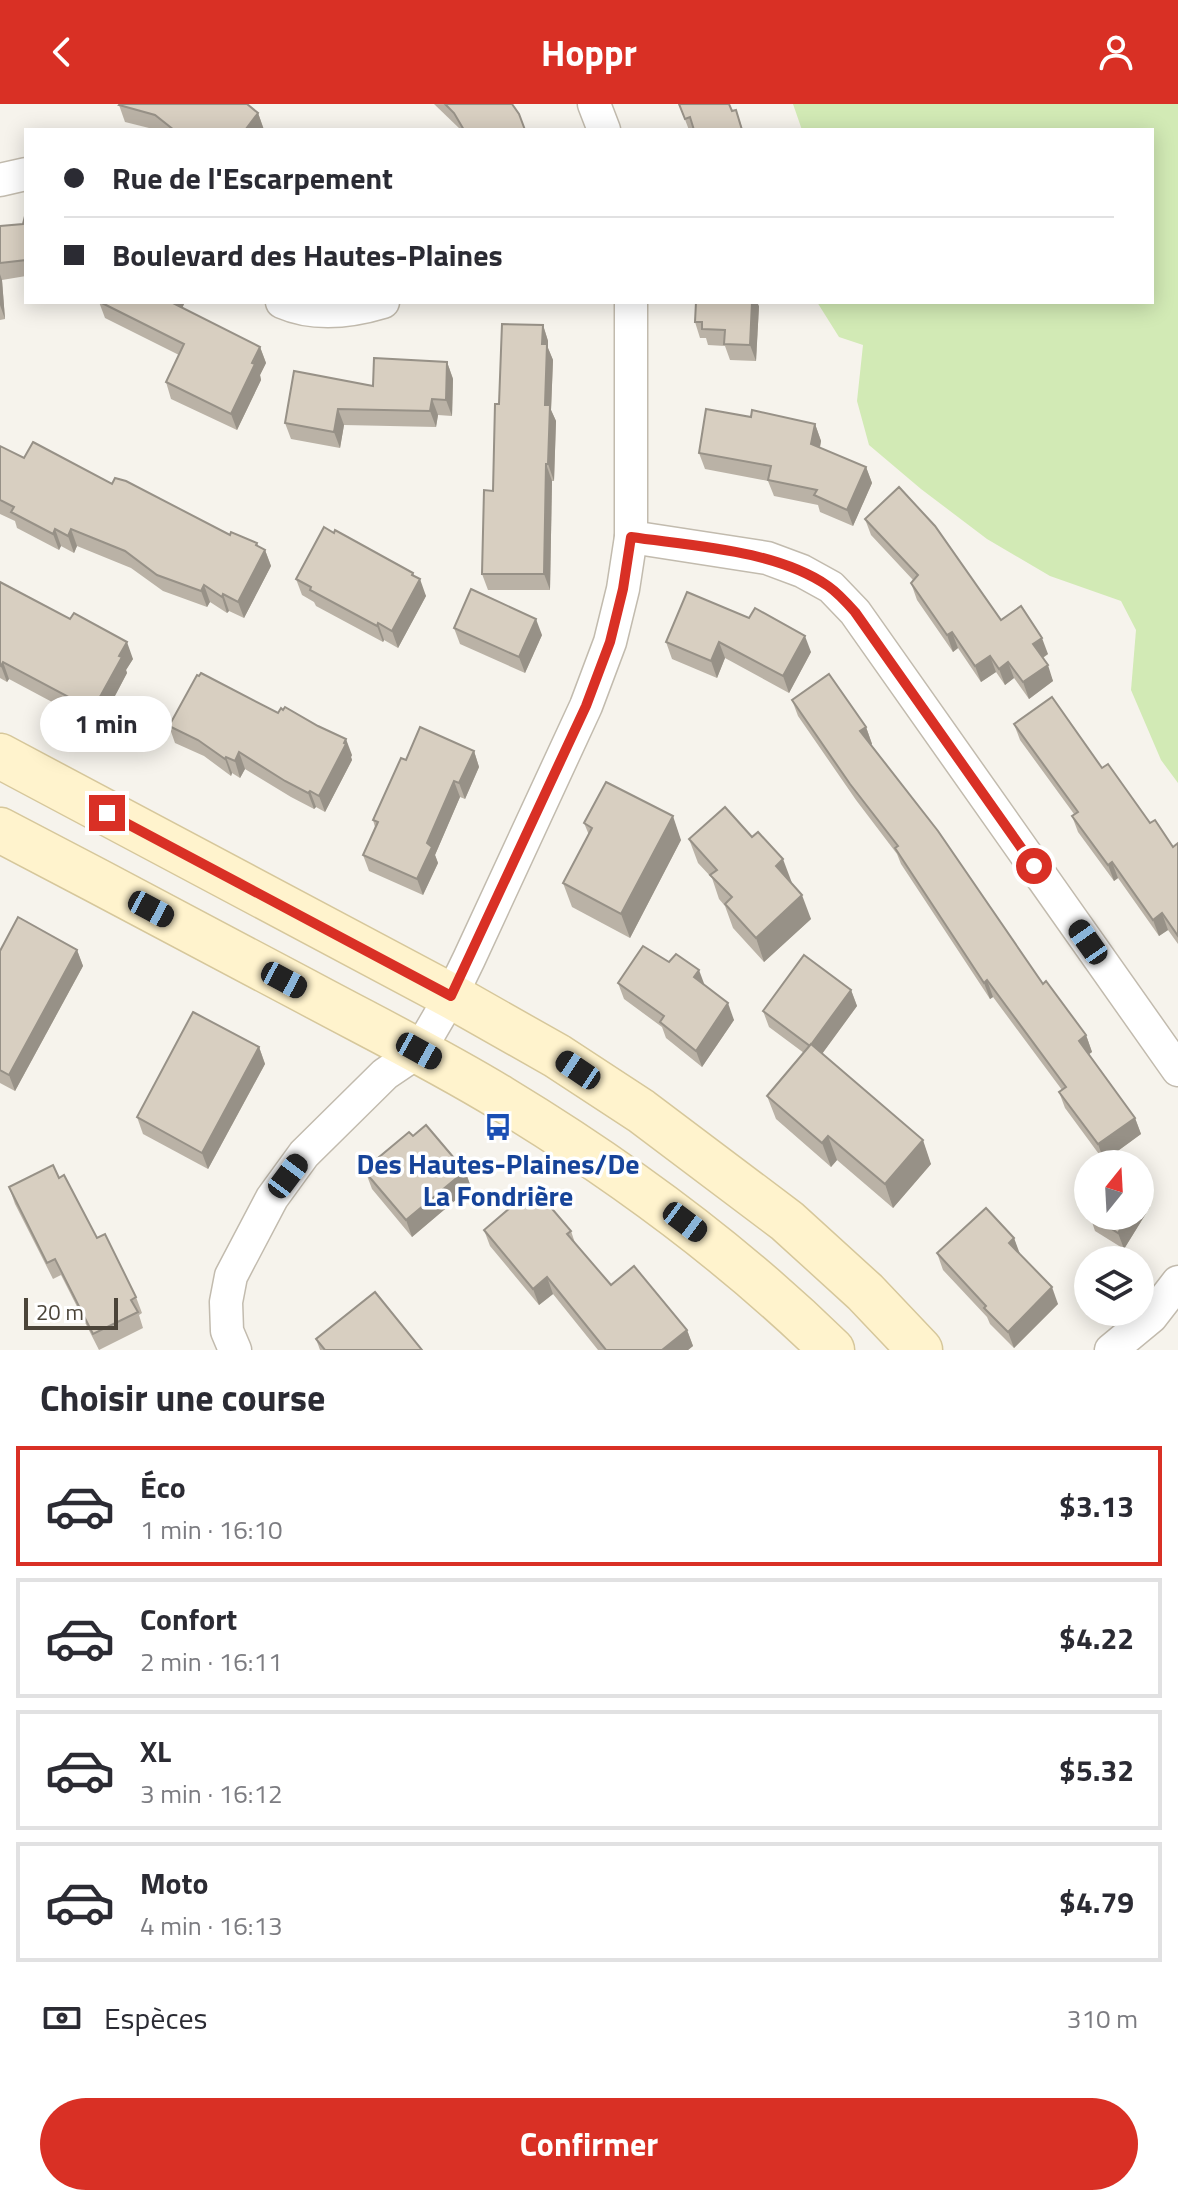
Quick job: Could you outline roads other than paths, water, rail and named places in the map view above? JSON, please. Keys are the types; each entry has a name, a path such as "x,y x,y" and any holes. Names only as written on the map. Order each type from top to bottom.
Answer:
{"street":[{"path":"594,104 603,128"},
{"path":"0,180 24,174"},
{"path":"287,304 326,311 355,311 377,304"},
{"path":"235,1350 227,1331 226,1302 231,1276 272,1198 304,1154 385,1074 419,1051 451,996 586,706 610,642 631,537 631,304"},
{"path":"631,537 767,558 802,571 831,587 855,612 1178,1070"},
{"path":"0,756 451,996 557,1056 641,1111 787,1221 854,1282 920,1350"},
{"path":"0,830 419,1051 500,1097 642,1189 718,1248 832,1350"},
{"path":"1111,1350 1151,1317 1178,1282"}],"place":[{"name":"Des Hautes-Plaines/De La Fondrière","path":"498,1127"}]}
